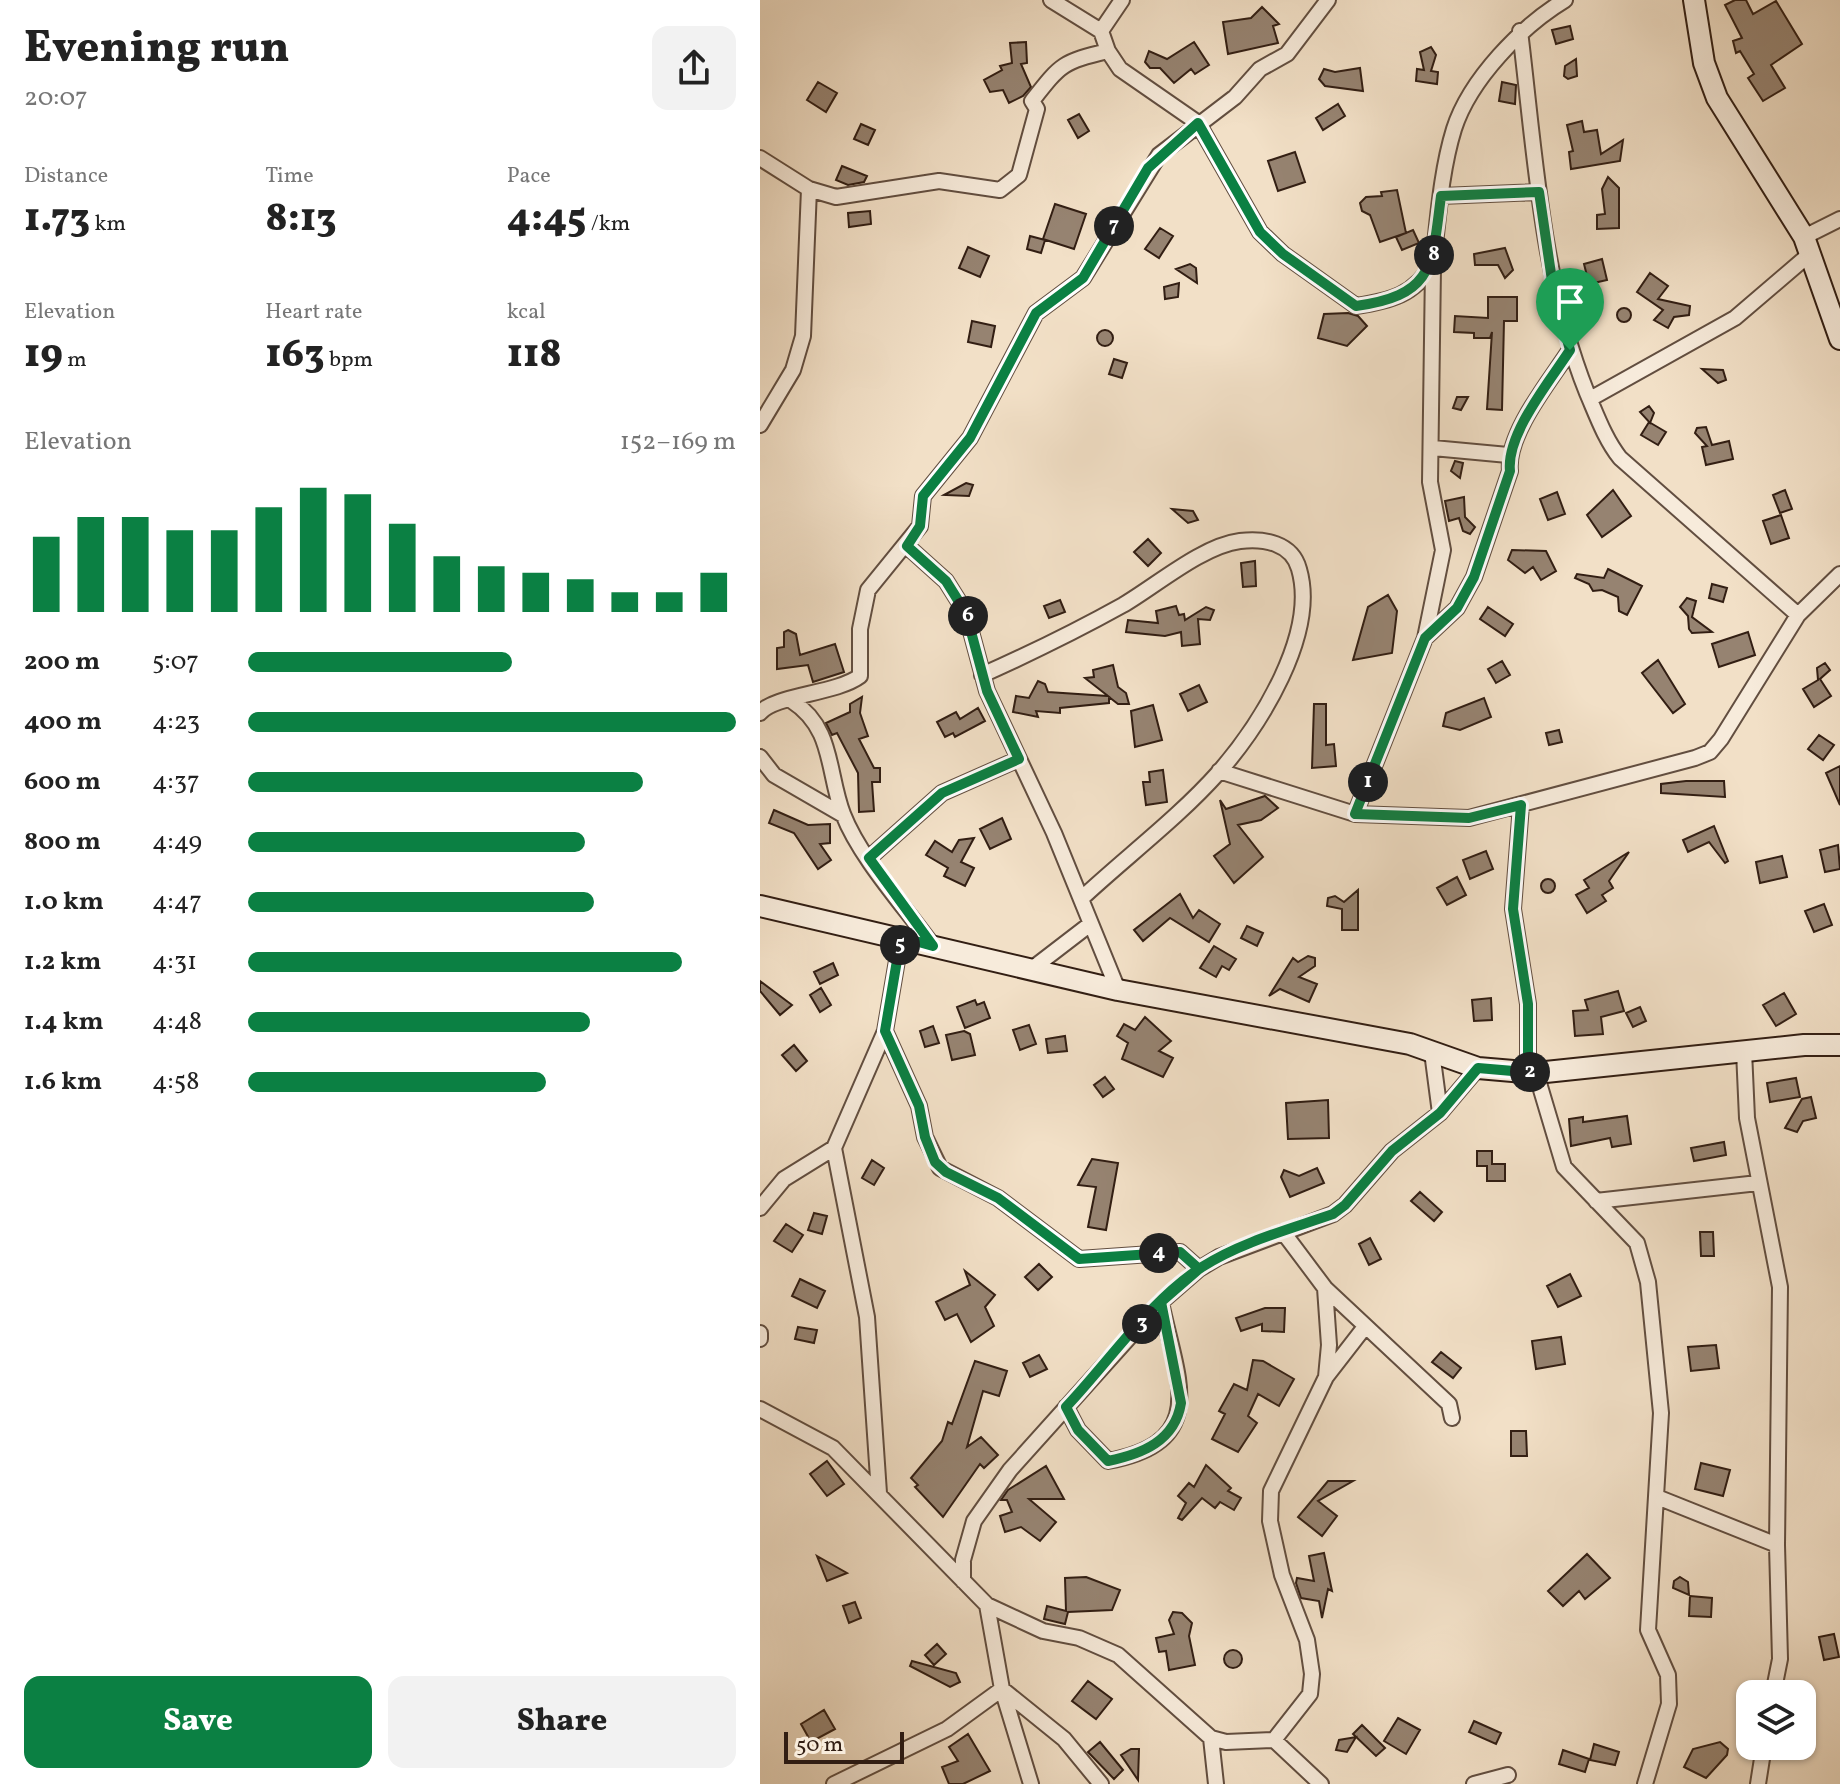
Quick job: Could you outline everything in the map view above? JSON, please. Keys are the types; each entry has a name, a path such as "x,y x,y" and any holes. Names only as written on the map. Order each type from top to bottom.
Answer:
{"street":[{"path":"1051,0 1101,31 1108,51 1120,69 1198,123 1260,232 1283,254 1356,306 1385,302 1406,294 1422,281 1433,263"},
{"path":"1101,31 1122,0"},
{"path":"760,713 774,701 792,701 860,676 860,629 868,590 907,546 920,526 923,496 970,438 1036,313 1083,278 1148,168 1198,123 1235,97 1260,69 1287,54 1328,0"},
{"path":"1355,814 1425,638 1442,562 1430,482 1433,448 1433,263 1441,196 1454,129 1466,102 1520,31 1565,0"},
{"path":"1694,0 1704,63 1717,98 1807,245 1840,339"},
{"path":"1520,31 1554,294 1570,350 1608,444 1798,615"},
{"path":"760,158 809,189 836,197 852,197 939,181 1000,190 1019,175 1037,109 1032,101 1058,67 1068,60 1108,51"},
{"path":"760,425 793,370 803,336 809,189"},
{"path":"1441,196 1539,192"},
{"path":"1590,399 1735,318 1807,245 1840,219"},
{"path":"1425,638 1457,608 1474,577 1510,471 1508,455 1529,412 1570,350"},
{"path":"1433,448 1508,455"},
{"path":"982,675 1121,606 1215,548 1242,541 1280,545 1293,556 1301,576 1295,642 1278,683 1219,771 1081,899"},
{"path":"907,546 958,597 973,628 982,675 1118,990"},
{"path":"1219,771 1355,814 1469,818 1710,752 1798,615 1840,574"},
{"path":"792,701 807,710 822,733 843,815 869,858 933,946"},
{"path":"760,757 774,775 843,815"},
{"path":"869,858 942,793 1019,759"},
{"path":"1521,805 1513,909 1528,1004 1528,1070 1536,1073"},
{"path":"760,906 1118,990 1367,1036 1432,1052 1478,1068 1536,1073 1744,1051 1840,1045"},
{"path":"1033,968 1089,925"},
{"path":"879,1493 867,1317 834,1148 885,1031 901,937"},
{"path":"885,1031 914,1092 929,1149 940,1168 998,1198 1079,1259 1180,1252 1199,1269"},
{"path":"1744,1051 1747,1118 1780,1287 1777,1545 1780,1659 1776,1680"},
{"path":"1432,1052 1440,1113"},
{"path":"963,1581 963,1560 974,1521 1010,1470 1161,1302 1199,1269 1333,1214 1345,1205 1392,1151 1440,1113 1478,1068"},
{"path":"1536,1073 1564,1167 1637,1243 1646,1272 1661,1413 1648,1630 1668,1675 1669,1704 1645,1784"},
{"path":"760,1208 784,1179 834,1148"},
{"path":"1596,1201 1758,1183"},
{"path":"1283,1232 1325,1288 1364,1328 1449,1404 1452,1418"},
{"path":"1325,1288 1329,1345 1326,1377"},
{"path":"1066,1407 1078,1430 1108,1461 1145,1452 1173,1427 1181,1403 1161,1302"},
{"path":"1274,1740 1310,1694 1312,1674 1307,1640 1282,1575 1270,1521 1271,1491 1326,1377 1364,1328"},
{"path":"760,1409 833,1448 987,1605 1043,1631 1079,1638 1118,1655 1211,1738 1226,1742 1274,1740 1321,1784"},
{"path":"1657,1497 1777,1545"},
{"path":"987,1605 1002,1689 1031,1784"},
{"path":"834,1784 947,1729 1002,1689"},
{"path":"1002,1689 1064,1739 1101,1784"},
{"path":"1211,1738 1216,1784"},
{"path":"1758,1784 1762,1760"},
{"path":"1474,1784 1508,1775"}],"building":[{"path":"1735,0 1746,0 1753,14 1776,1 1802,44 1771,65 1785,88 1763,101 1748,78 1754,74 1740,51 1736,53 1733,41 1742,38 1725,5"},
{"path":"1262,7 1279,24 1273,26 1278,43 1228,54 1223,22 1251,18"},
{"path":"1570,26 1573,39 1556,44 1552,30"},
{"path":"1026,42 1027,63 1021,64 1031,87 1023,96 1009,103 1003,90 990,92 984,80 1002,70 1000,66 1012,63 1010,43"},
{"path":"1194,42 1209,65 1195,74 1191,69 1174,83 1160,68 1150,68 1145,62 1149,51 1167,59"},
{"path":"1431,47 1436,55 1431,71 1438,72 1437,84 1416,81 1417,69 1424,70 1420,52"},
{"path":"1576,59 1577,76 1568,79 1564,76 1565,66"},
{"path":"1360,68 1363,91 1325,86 1319,79 1324,69 1335,72"},
{"path":"818,82 837,93 826,112 807,100"},
{"path":"1502,82 1516,85 1515,104 1499,101"},
{"path":"1338,104 1345,116 1323,130 1316,118"},
{"path":"1079,114 1089,131 1078,138 1068,120"},
{"path":"1582,121 1584,132 1597,130 1601,154 1623,140 1620,161 1571,169 1569,152 1573,151 1567,125"},
{"path":"861,124 875,130 868,145 854,139"},
{"path":"1295,152 1305,182 1278,191 1268,161"},
{"path":"842,166 867,176 864,182 848,185 836,180"},
{"path":"1608,177 1619,188 1619,228 1597,229 1597,215 1605,214 1602,189"},
{"path":"1397,190 1406,233 1380,242 1370,215 1362,211 1360,203 1366,197 1382,196 1381,192"},
{"path":"1055,204 1086,214 1074,249 1043,239"},
{"path":"870,211 871,224 849,227 848,213"},
{"path":"1160,228 1173,236 1159,258 1145,249"},
{"path":"1413,230 1419,243 1402,250 1396,237"},
{"path":"1030,236 1045,240 1041,253 1027,249"},
{"path":"968,247 989,256 980,277 959,268"},
{"path":"1505,248 1513,270 1505,278 1498,265 1475,265 1474,254"},
{"path":"1602,259 1607,280 1589,284 1584,264"},
{"path":"1190,264 1196,268 1197,283 1176,269"},
{"path":"1650,273 1668,286 1658,299 1690,306 1689,315 1674,317 1668,328 1654,320 1663,310 1637,292"},
{"path":"1179,283 1178,297 1165,299 1164,287"},
{"path":"1488,297 1517,297 1517,321 1504,321 1502,410 1487,409 1492,332 1490,338 1474,338 1474,333 1454,332 1455,316 1488,318"},
{"path":"1624,308 1631,315 1624,322 1617,315"},
{"path":"1348,313 1358,316 1367,326 1347,346 1318,338 1324,314"},
{"path":"972,321 995,326 991,347 968,342"},
{"path":"1102,330 1108,330 1113,338 1111,344 1102,346 1097,341 1097,335"},
{"path":"1114,359 1127,363 1122,378 1109,374"},
{"path":"1702,369 1723,370 1726,380 1718,383"},
{"path":"1457,397 1468,397 1461,410 1453,408"},
{"path":"1649,406 1654,413 1650,423 1640,412"},
{"path":"1649,422 1666,432 1658,445 1641,435"},
{"path":"1706,427 1712,445 1729,441 1733,459 1706,465 1702,447 1707,446 1695,433 1697,428"},
{"path":"1455,461 1463,463 1460,478 1451,471"},
{"path":"966,483 973,485 969,496 944,495"},
{"path":"1613,490 1631,516 1602,537 1587,515"},
{"path":"1785,490 1792,509 1780,513 1773,495"},
{"path":"1557,492 1565,514 1548,520 1540,499"},
{"path":"1464,497 1465,517 1475,527 1470,534 1463,531 1459,518 1449,521 1445,501"},
{"path":"1172,509 1193,511 1198,520 1188,523"},
{"path":"1781,515 1789,538 1771,544 1763,521"},
{"path":"1148,539 1161,553 1148,566 1134,552"},
{"path":"1512,550 1546,551 1556,571 1541,580 1533,567 1525,573 1508,560"},
{"path":"1255,561 1256,586 1243,587 1241,563"},
{"path":"1608,569 1642,586 1627,615 1619,611 1618,597 1602,590 1593,591 1589,584 1575,578 1577,574 1604,578"},
{"path":"1712,584 1727,588 1723,602 1709,598"},
{"path":"1388,595 1397,611 1392,653 1353,660 1368,607"},
{"path":"1687,598 1696,601 1692,617 1712,632 1692,633 1689,629 1688,616 1680,607"},
{"path":"1060,600 1065,612 1049,618 1044,606"},
{"path":"1176,606 1179,615 1184,614 1185,620 1206,607 1214,610 1210,620 1198,619 1200,644 1182,646 1181,632 1165,636 1126,632 1128,620 1158,623 1156,611"},
{"path":"1488,607 1513,624 1505,636 1480,619"},
{"path":"788,630 796,634 800,655 835,644 844,672 813,682 808,665 777,669 777,648 784,647 784,632"},
{"path":"1748,632 1755,655 1719,667 1712,644"},
{"path":"1658,660 1685,704 1673,713 1642,673"},
{"path":"1502,661 1510,675 1496,683 1488,669"},
{"path":"1825,663 1830,670 1820,679 1831,696 1814,707 1803,689 1818,680 1817,668"},
{"path":"1113,665 1118,687 1126,693 1129,704 1118,704 1109,697 1109,703 1060,708 1060,713 1036,711 1038,717 1013,712 1016,696 1029,698 1038,681 1045,684 1048,692 1108,696 1085,678 1094,677 1093,670"},
{"path":"1199,685 1207,702 1188,711 1180,694"},
{"path":"862,697 860,713 868,736 859,739 874,768 880,768 880,782 872,782 874,811 859,812 858,773 837,733 832,735 826,723 850,712 850,704"},
{"path":"1484,698 1491,717 1460,730 1443,726 1446,713"},
{"path":"1314,704 1326,704 1326,745 1334,744 1336,766 1312,768"},
{"path":"1153,705 1162,740 1135,747 1131,711"},
{"path":"978,708 985,721 955,737 953,733 945,737 937,722 956,712 960,719"},
{"path":"1559,730 1562,742 1549,745 1546,733"},
{"path":"1819,735 1834,745 1823,760 1808,749"},
{"path":"1840,766 1840,805 1826,773"},
{"path":"1163,770 1167,802 1146,805 1143,782 1150,782 1149,772"},
{"path":"1724,781 1725,797 1661,793 1661,784"},
{"path":"1265,796 1278,808 1261,820 1238,825 1263,857 1234,883 1214,856 1230,844 1220,800 1226,809"},
{"path":"774,810 808,825 830,824 830,843 820,844 831,860 818,869 794,833 769,823"},
{"path":"1002,818 1011,839 990,849 980,829"},
{"path":"1714,826 1728,861 1725,863 1709,842 1688,852 1683,840"},
{"path":"974,838 961,862 974,868 965,886 944,876 948,868 926,855 935,841 952,852 959,840"},
{"path":"1838,845 1840,869 1825,872 1820,850"},
{"path":"1486,851 1493,869 1470,879 1463,860"},
{"path":"1629,852 1609,881 1613,888 1602,895 1606,901 1587,913 1576,895 1589,888 1584,880"},
{"path":"1782,856 1787,877 1760,883 1756,862"},
{"path":"1457,877 1466,895 1447,905 1437,888"},
{"path":"1548,879 1555,886 1548,893 1541,886"},
{"path":"1358,890 1358,930 1342,930 1342,909 1327,906 1328,898 1335,896 1344,902"},
{"path":"1180,894 1193,918 1199,910 1220,924 1209,942 1170,918 1143,941 1134,930"},
{"path":"1824,904 1832,925 1814,932 1805,911"},
{"path":"1247,926 1263,933 1257,946 1241,938"},
{"path":"1214,946 1236,959 1229,970 1222,966 1216,977 1200,968"},
{"path":"1308,956 1315,958 1315,966 1299,977 1317,984 1309,1002 1280,989 1269,996 1293,958 1298,962"},
{"path":"833,963 838,975 820,984 814,972"},
{"path":"760,981 792,1005 780,1015 760,991"},
{"path":"821,988 831,1005 820,1012 810,995"},
{"path":"1618,991 1624,1011 1601,1017 1603,1034 1575,1036 1573,1011 1588,1010 1585,1000"},
{"path":"1784,993 1796,1014 1776,1026 1763,1005"},
{"path":"1491,998 1492,1020 1474,1021 1472,1000"},
{"path":"975,1000 977,1005 984,1002 990,1018 965,1028 957,1007"},
{"path":"1640,1007 1646,1021 1633,1027 1626,1013"},
{"path":"1145,1017 1171,1041 1159,1051 1173,1058 1163,1077 1122,1059 1128,1043 1117,1036 1124,1024 1135,1030"},
{"path":"1029,1025 1036,1044 1020,1050 1013,1030"},
{"path":"933,1026 939,1043 925,1047 920,1031"},
{"path":"964,1031 970,1034 975,1055 952,1060 946,1035"},
{"path":"1065,1036 1067,1051 1048,1053 1046,1039"},
{"path":"794,1045 807,1061 796,1071 782,1055"},
{"path":"1105,1077 1114,1089 1103,1097 1094,1085"},
{"path":"1796,1078 1800,1097 1770,1102 1767,1083"},
{"path":"1811,1097 1816,1118 1803,1121 1797,1132 1785,1128 1802,1099"},
{"path":"1328,1100 1329,1138 1288,1139 1286,1103"},
{"path":"1627,1116 1631,1144 1612,1147 1610,1138 1571,1146 1569,1119 1583,1117 1583,1122"},
{"path":"1724,1142 1726,1155 1694,1161 1691,1148"},
{"path":"1477,1151 1492,1151 1492,1164 1505,1164 1505,1181 1487,1181 1487,1166 1477,1166"},
{"path":"1092,1159 1118,1163 1106,1230 1088,1227 1096,1187 1078,1185"},
{"path":"872,1160 884,1168 874,1185 862,1178"},
{"path":"1317,1168 1324,1183 1290,1197 1281,1177 1284,1170 1299,1176"},
{"path":"1420,1192 1442,1212 1434,1221 1411,1201"},
{"path":"814,1213 827,1216 822,1234 808,1230"},
{"path":"786,1224 803,1235 792,1252 774,1241"},
{"path":"1700,1232 1713,1232 1714,1256 1701,1256"},
{"path":"1370,1238 1381,1259 1369,1265 1359,1244"},
{"path":"1039,1264 1052,1277 1038,1290 1025,1277"},
{"path":"965,1271 995,1295 985,1307 994,1326 971,1342 957,1314 945,1320 936,1302 970,1285"},
{"path":"1570,1274 1581,1296 1558,1307 1547,1286"},
{"path":"800,1279 825,1291 817,1308 792,1296"},
{"path":"1265,1308 1285,1308 1284,1332 1262,1331 1262,1324 1241,1331 1236,1318"},
{"path":"798,1327 817,1330 814,1343 795,1339"},
{"path":"1561,1337 1565,1364 1536,1369 1532,1341"},
{"path":"1716,1345 1719,1368 1691,1371 1688,1347"},
{"path":"1441,1352 1461,1368 1453,1378 1432,1362"},
{"path":"1039,1355 1047,1369 1030,1377 1023,1363"},
{"path":"1253,1360 1263,1361 1294,1379 1279,1406 1258,1394 1248,1416 1257,1423 1238,1452 1212,1439 1225,1414 1219,1411 1234,1384 1247,1390"},
{"path":"975,1361 1007,1371 999,1396 983,1391 967,1447 981,1437 998,1455 984,1468 980,1464 943,1517 915,1487 918,1485 911,1478 942,1441 948,1422 952,1424"},
{"path":"1511,1431 1526,1431 1527,1456 1511,1456"},
{"path":"827,1461 844,1484 827,1496 810,1474"},
{"path":"1701,1463 1730,1470 1723,1496 1695,1489"},
{"path":"1206,1465 1231,1488 1228,1491 1241,1498 1234,1510 1220,1502 1215,1508 1202,1498 1182,1520 1178,1518 1186,1503 1178,1496 1189,1483 1194,1487"},
{"path":"1046,1466 1064,1499 1029,1499 1056,1522 1040,1541 1021,1527 1005,1532 1000,1516 1012,1512 1007,1500 1001,1500 1008,1490"},
{"path":"1328,1481 1353,1481 1318,1501 1337,1516 1322,1536 1298,1517"},
{"path":"1324,1553 1332,1591 1328,1589 1322,1618 1319,1601 1301,1598 1296,1583 1297,1578 1314,1581 1309,1556"},
{"path":"1587,1554 1610,1578 1585,1599 1579,1591 1563,1606 1548,1591"},
{"path":"817,1556 847,1573 827,1581"},
{"path":"1086,1577 1120,1590 1112,1610 1068,1612 1065,1624 1044,1619 1047,1606 1066,1611 1065,1578"},
{"path":"1680,1577 1688,1582 1689,1595 1673,1588 1674,1581"},
{"path":"1690,1596 1712,1598 1711,1617 1689,1616"},
{"path":"855,1602 861,1618 849,1623 843,1606"},
{"path":"1173,1612 1182,1613 1192,1623 1189,1636 1195,1665 1169,1670 1166,1651 1159,1652 1156,1638 1174,1634 1169,1620"},
{"path":"1834,1634 1839,1657 1824,1660 1819,1637"},
{"path":"937,1644 946,1654 934,1665 925,1655"},
{"path":"1233,1650 1242,1659 1233,1668 1224,1659"},
{"path":"912,1661 956,1673 960,1682 950,1687 910,1666"},
{"path":"1088,1681 1112,1699 1096,1719 1072,1701"},
{"path":"824,1710 835,1729 811,1742 801,1724"},
{"path":"1398,1718 1420,1730 1406,1754 1384,1741"},
{"path":"1474,1721 1501,1733 1496,1744 1469,1732"},
{"path":"1362,1725 1385,1748 1376,1756 1353,1734"},
{"path":"968,1734 990,1771 963,1784 949,1784 942,1767 958,1761 949,1747"},
{"path":"1356,1737 1347,1752 1336,1750 1339,1740"},
{"path":"1100,1742 1123,1770 1114,1779 1088,1752"},
{"path":"1720,1742 1728,1749 1727,1755 1706,1778 1684,1767 1693,1749"},
{"path":"1594,1744 1619,1752 1615,1765 1590,1760"},
{"path":"1131,1749 1139,1749 1138,1780 1121,1755"},
{"path":"1563,1750 1589,1759 1585,1772 1559,1764"}],"route":[{"path":"1570,350 1529,412 1508,455 1510,471 1474,577 1457,608 1425,638 1355,814 1469,818 1521,805 1513,909 1528,1004 1528,1070 1536,1073 1478,1068 1440,1113 1392,1151 1345,1205 1333,1214 1219,1257 1199,1269 1161,1302 1066,1407 1078,1430 1108,1461 1145,1452 1162,1440 1179,1415 1181,1403 1161,1302 1199,1269 1186,1253 1180,1252 1116,1259 1079,1259 998,1198 940,1168 929,1149 914,1092 885,1031 901,937 933,946 869,858 942,793 1019,759 987,691 973,628 958,597 946,581 907,546 920,526 923,496 963,450 1036,313 1048,301 1070,291 1083,278 1148,168 1198,123 1260,232 1283,254 1356,306 1385,302 1406,294 1422,281 1433,263 1441,196 1539,192 1554,294 1570,350"}]}
